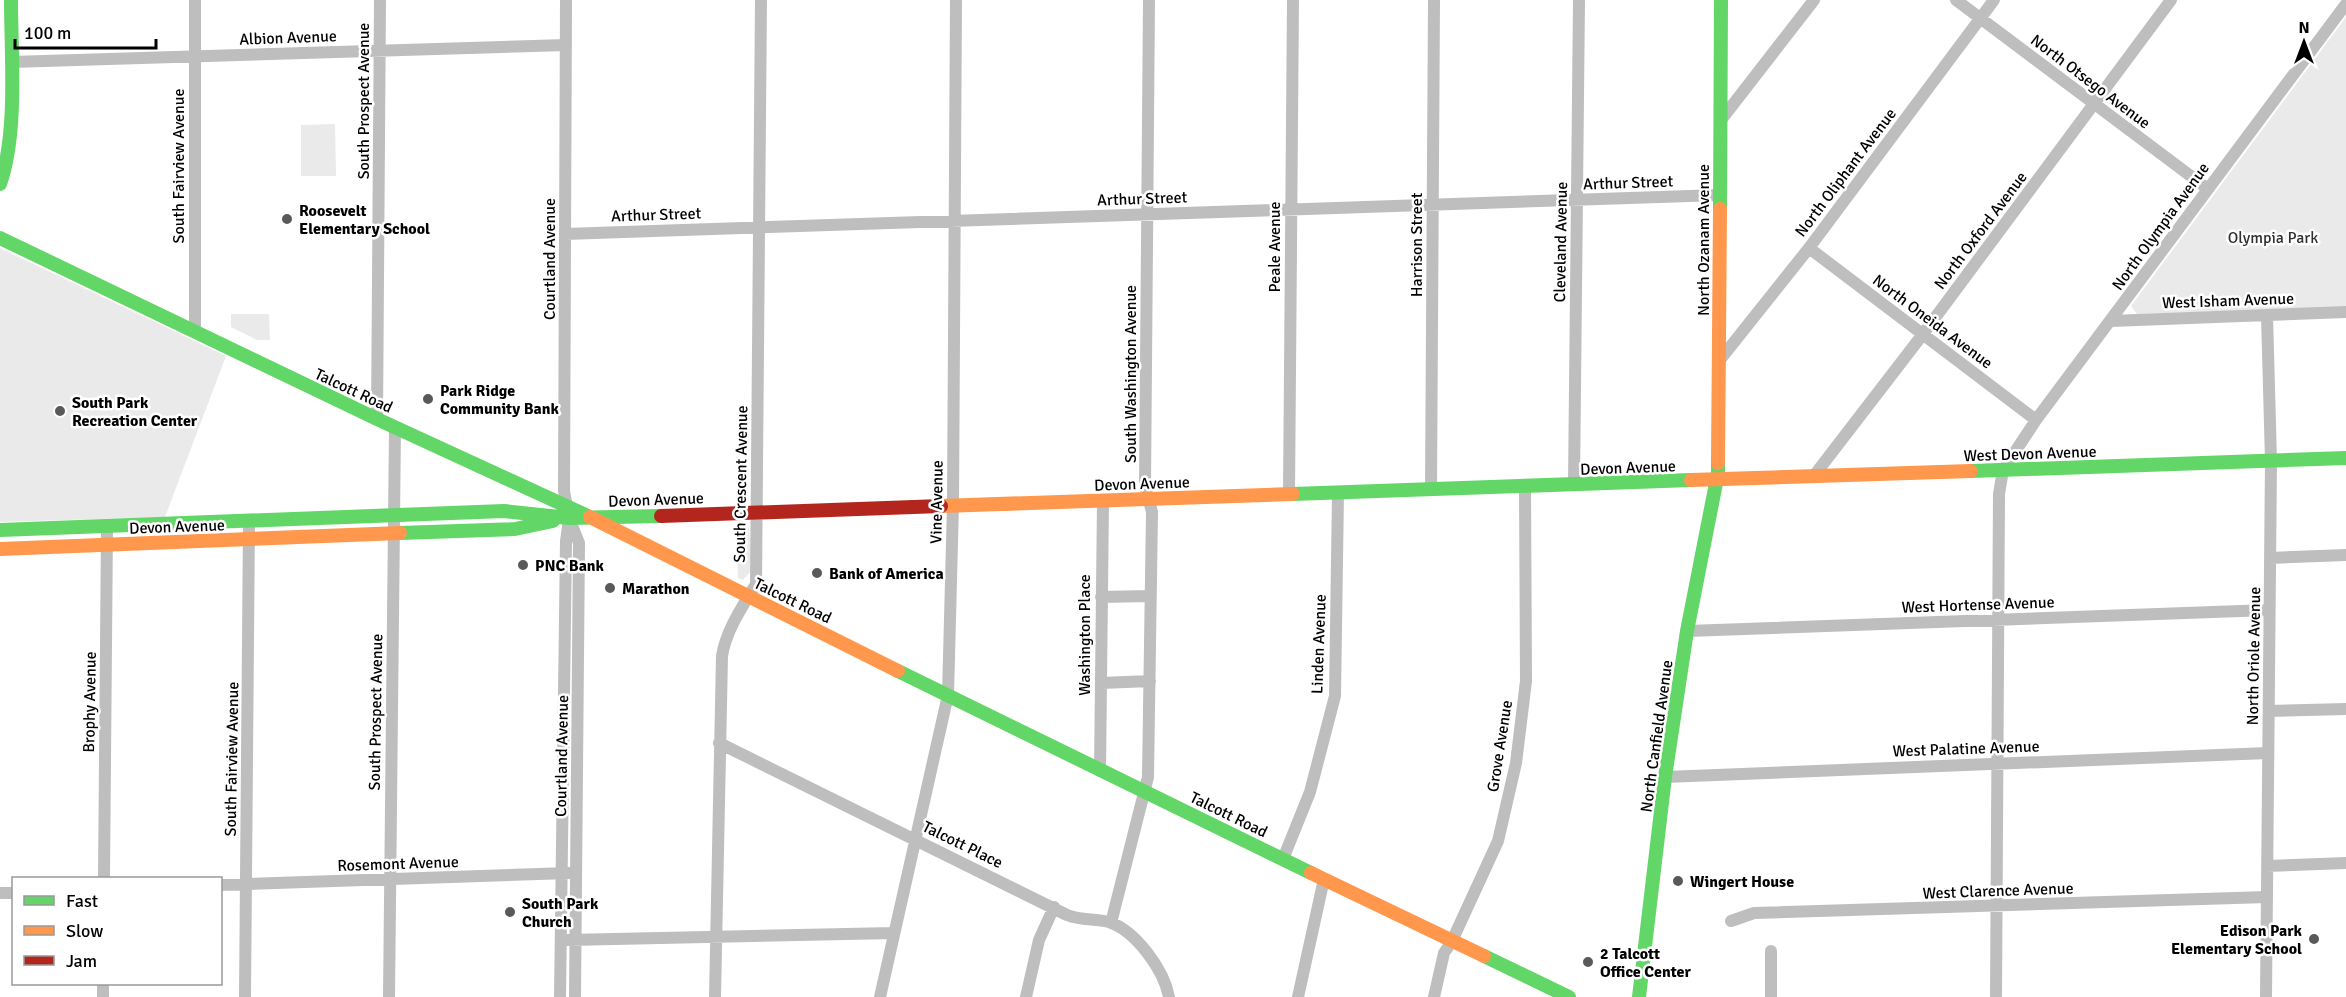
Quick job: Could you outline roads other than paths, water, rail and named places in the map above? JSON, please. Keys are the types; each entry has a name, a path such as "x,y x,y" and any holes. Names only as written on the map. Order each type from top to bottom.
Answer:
{"street":[{"path":"0,184 11,130 11,0"},
{"name":"South Fairview Avenue","path":"195,0 195,332"},
{"name":"South Prospect Avenue","path":"377,419 380,0"},
{"name":"Courtland Avenue","path":"567,0 564,491 579,543 575,997"},
{"name":"South Crescent Avenue","path":"715,997 719,743 723,650 756,584 760,0"},
{"name":"Vine Avenue","path":"880,997 948,695 953,506 956,0"},
{"name":"South Washington Avenue","path":"1111,923 1148,777 1152,512 1146,486 1149,0"},
{"name":"Peale Avenue","path":"1289,495 1293,0"},
{"name":"Harrison Street","path":"1431,490 1434,0"},
{"name":"Cleveland Avenue","path":"1574,485 1578,0"},
{"name":"North Ozanam Avenue","path":"1716,481 1721,0"},
{"path":"1720,120 1814,0"},
{"name":"North Otsego Avenue","path":"1956,0 2208,189"},
{"name":"North Oliphant Avenue","path":"1719,361 1809,248 1994,0"},
{"name":"North Oxford Avenue","path":"1813,477 1923,334 2172,0"},
{"name":"North Olympia Avenue","path":"2003,470 2036,420 2346,4"},
{"name":"Albion Avenue","path":"11,62 566,45"},
{"name":"Arthur Street","path":"566,234 1720,195"},
{"name":"Talcott Road","path":"0,237 568,511"},
{"name":"North Oneida Avenue","path":"1809,248 2036,420"},
{"name":"West Isham Avenue","path":"2111,321 2346,312"},
{"name":"North Oriole Avenue","path":"2266,997 2271,461 2267,315"},
{"name":"South Prospect Avenue","path":"389,997 395,427"},
{"name":"West Devon Avenue","path":"1716,481 2346,458"},
{"path":"1996,997 1999,494 2003,470"},
{"name":"Devon Avenue","path":"0,530 504,511 568,511 590,518 1716,481"},
{"name":"North Canfield Avenue","path":"1639,997 1665,777 1688,632 1716,481"},
{"name":"Grove Avenue","path":"1434,997 1444,953 1452,941 1498,841 1516,763 1526,681 1525,487"},
{"name":"Linden Avenue","path":"1283,859 1310,792 1335,696 1338,493"},
{"name":"Washington Place","path":"1100,771 1103,501"},
{"name":"Courtland Avenue","path":"560,997 568,511"},
{"name":"Devon Avenue","path":"0,549 515,529 568,511"},
{"name":"Talcott Road","path":"590,518 1100,771 1569,997"},
{"name":"South Fairview Avenue","path":"245,997 249,521"},
{"name":"Brophy Avenue","path":"104,877 107,526"},
{"path":"2270,558 2346,555"},
{"path":"1101,597 1150,596"},
{"name":"West Hortense Avenue","path":"1688,632 2270,610"},
{"path":"1101,683 1150,681"},
{"path":"2268,711 2346,709"},
{"name":"Talcott Place","path":"719,743 1075,918 1111,923"},
{"name":"West Palatine Avenue","path":"1665,777 2268,753"},
{"path":"2267,866 2346,863"},
{"name":"Rosemont Avenue","path":"222,885 576,873"},
{"path":"1298,997 1324,879"},
{"name":"West Clarence Avenue","path":"1731,921 1754,913 2267,897"},
{"path":"1026,997 1039,940 1054,907"},
{"path":"1111,923 1126,933 1151,958 1160,970 1169,996"},
{"path":"560,940 894,933"},
{"path":"1771,951 1771,997"}],"place":[{"name":"Roosevelt Elementary School","path":"287,219"},
{"name":"Park Ridge Community Bank","path":"428,399"},
{"name":"South Park Recreation Center","path":"60,411"},
{"name":"PNC Bank","path":"523,565"},
{"name":"Bank of America","path":"817,573"},
{"name":"Marathon","path":"610,588"},
{"name":"Wingert House","path":"1678,881"},
{"name":"South Park Church","path":"510,912"},
{"name":"Edison Park Elementary School","path":"2314,939"},
{"name":"2 Talcott Office Center","path":"1588,962"}],"park label":[{"name":"Olympia Park","path":"2273,237"}]}
